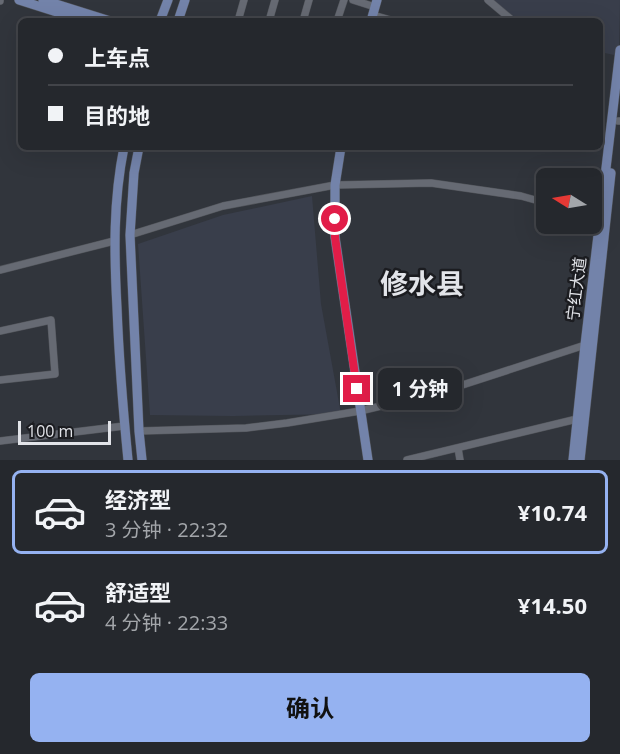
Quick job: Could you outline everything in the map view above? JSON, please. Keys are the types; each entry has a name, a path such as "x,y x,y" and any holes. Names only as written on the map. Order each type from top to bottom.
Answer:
{"main road":[{"path":"19,0 76,18"},
{"path":"43,0 100,18"},
{"path":"161,18 168,0"},
{"path":"179,18 185,0"},
{"name":"宁红大道","path":"580,460 620,50"},
{"name":"宁红大道","path":"602,180 620,101"},
{"path":"123,150 118,175 114,241 118,334 128,460"},
{"path":"138,150 134,173 130,235 142,460"},
{"path":"341,150 335,185 335,237 368,460"},
{"name":"宁红大道","path":"573,460 594,234"}],"street":[{"path":"239,18 244,0"},
{"path":"270,18 275,0"},
{"path":"304,18 309,0"},
{"path":"338,18 344,0"},
{"path":"353,0 388,18"},
{"path":"488,0 509,18"},
{"path":"130,235 223,206 335,185 431,183 536,200"},
{"path":"0,270 114,241"},
{"path":"0,331 51,320 55,374 0,380"},
{"path":"139,430 246,428 360,411 444,391 585,345"},
{"path":"407,460 578,418"},
{"path":"0,441 124,426"},
{"path":"458,448 460,460"}],"shaded area":[{"path":"488,0 620,0 619,56 603,53 603,18 509,18"},
{"path":"312,196 321,304 341,414 150,415 138,244 223,215"}],"district":[{"name":"修水县","path":"422,283"}],"route":[{"path":"335,219 335,237 357,389"}]}
